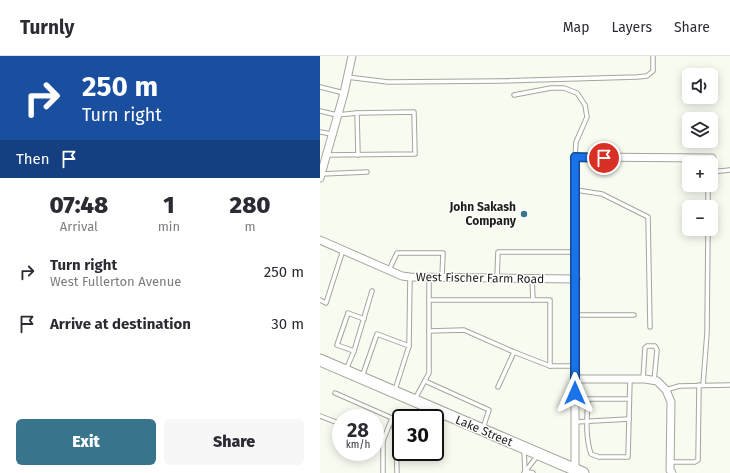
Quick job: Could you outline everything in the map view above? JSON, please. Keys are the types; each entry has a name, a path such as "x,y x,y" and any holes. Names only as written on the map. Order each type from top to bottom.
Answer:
{"main road":[{"name":"Lake Street","path":"321,363 346,371 432,409"},
{"name":"Lake Street","path":"444,414 577,472 589,473"}],"street":[{"path":"321,176 344,93 352,56"},
{"path":"577,472 575,422 575,157 682,158"},
{"name":"West Fischer Farm Road","path":"320,240 402,276 429,278 576,279"},
{"path":"576,379 643,379 654,381 666,390 670,402 670,470 672,473"}],"lane":[{"path":"347,77 388,82 499,81 637,77 647,76 653,71 653,56"},
{"path":"320,88 344,93"},
{"path":"514,95 551,88 564,88 577,93 585,105 587,117 576,142 575,157"},
{"path":"320,111 337,115 357,113 414,112 415,154 326,155"},
{"path":"357,113 358,155"},
{"path":"320,132 332,134"},
{"path":"718,171 730,170"},
{"path":"321,176 367,172"},
{"path":"575,190 602,194 648,217 650,327"},
{"path":"670,462 695,462 698,460 701,385 707,333 708,236"},
{"path":"320,300 326,303 343,250"},
{"path":"497,278 498,252 576,252"},
{"path":"389,270 397,253 442,253 442,278"},
{"path":"395,392 409,346 410,277"},
{"path":"414,401 429,373 429,278"},
{"path":"532,278 532,300"},
{"path":"346,371 372,291"},
{"path":"429,300 550,300 550,366"},
{"path":"354,350 337,345 348,312 364,319"},
{"path":"576,315 634,315"},
{"path":"429,331 464,330 550,366 576,366"},
{"path":"362,378 377,334 409,346"},
{"path":"643,379 645,348 647,346 655,346 657,350 654,381"},
{"path":"498,387 514,352"},
{"path":"629,399 588,399 586,422 587,444 591,454 599,457 628,457 630,379"},
{"path":"425,381 488,410 482,430"},
{"path":"666,390 679,386 730,385"},
{"path":"336,393 392,418 384,438"},
{"path":"320,416 332,421"},
{"path":"575,422 629,419"},
{"path":"524,448 525,472"},
{"path":"525,472 538,454"},
{"path":"383,461 383,473"},
{"path":"396,461 396,473"},
{"path":"525,472 533,473"}],"place":[{"name":"John Sakash Company","path":"524,214"}],"route":[{"path":"575,393 575,157 604,158"}]}
